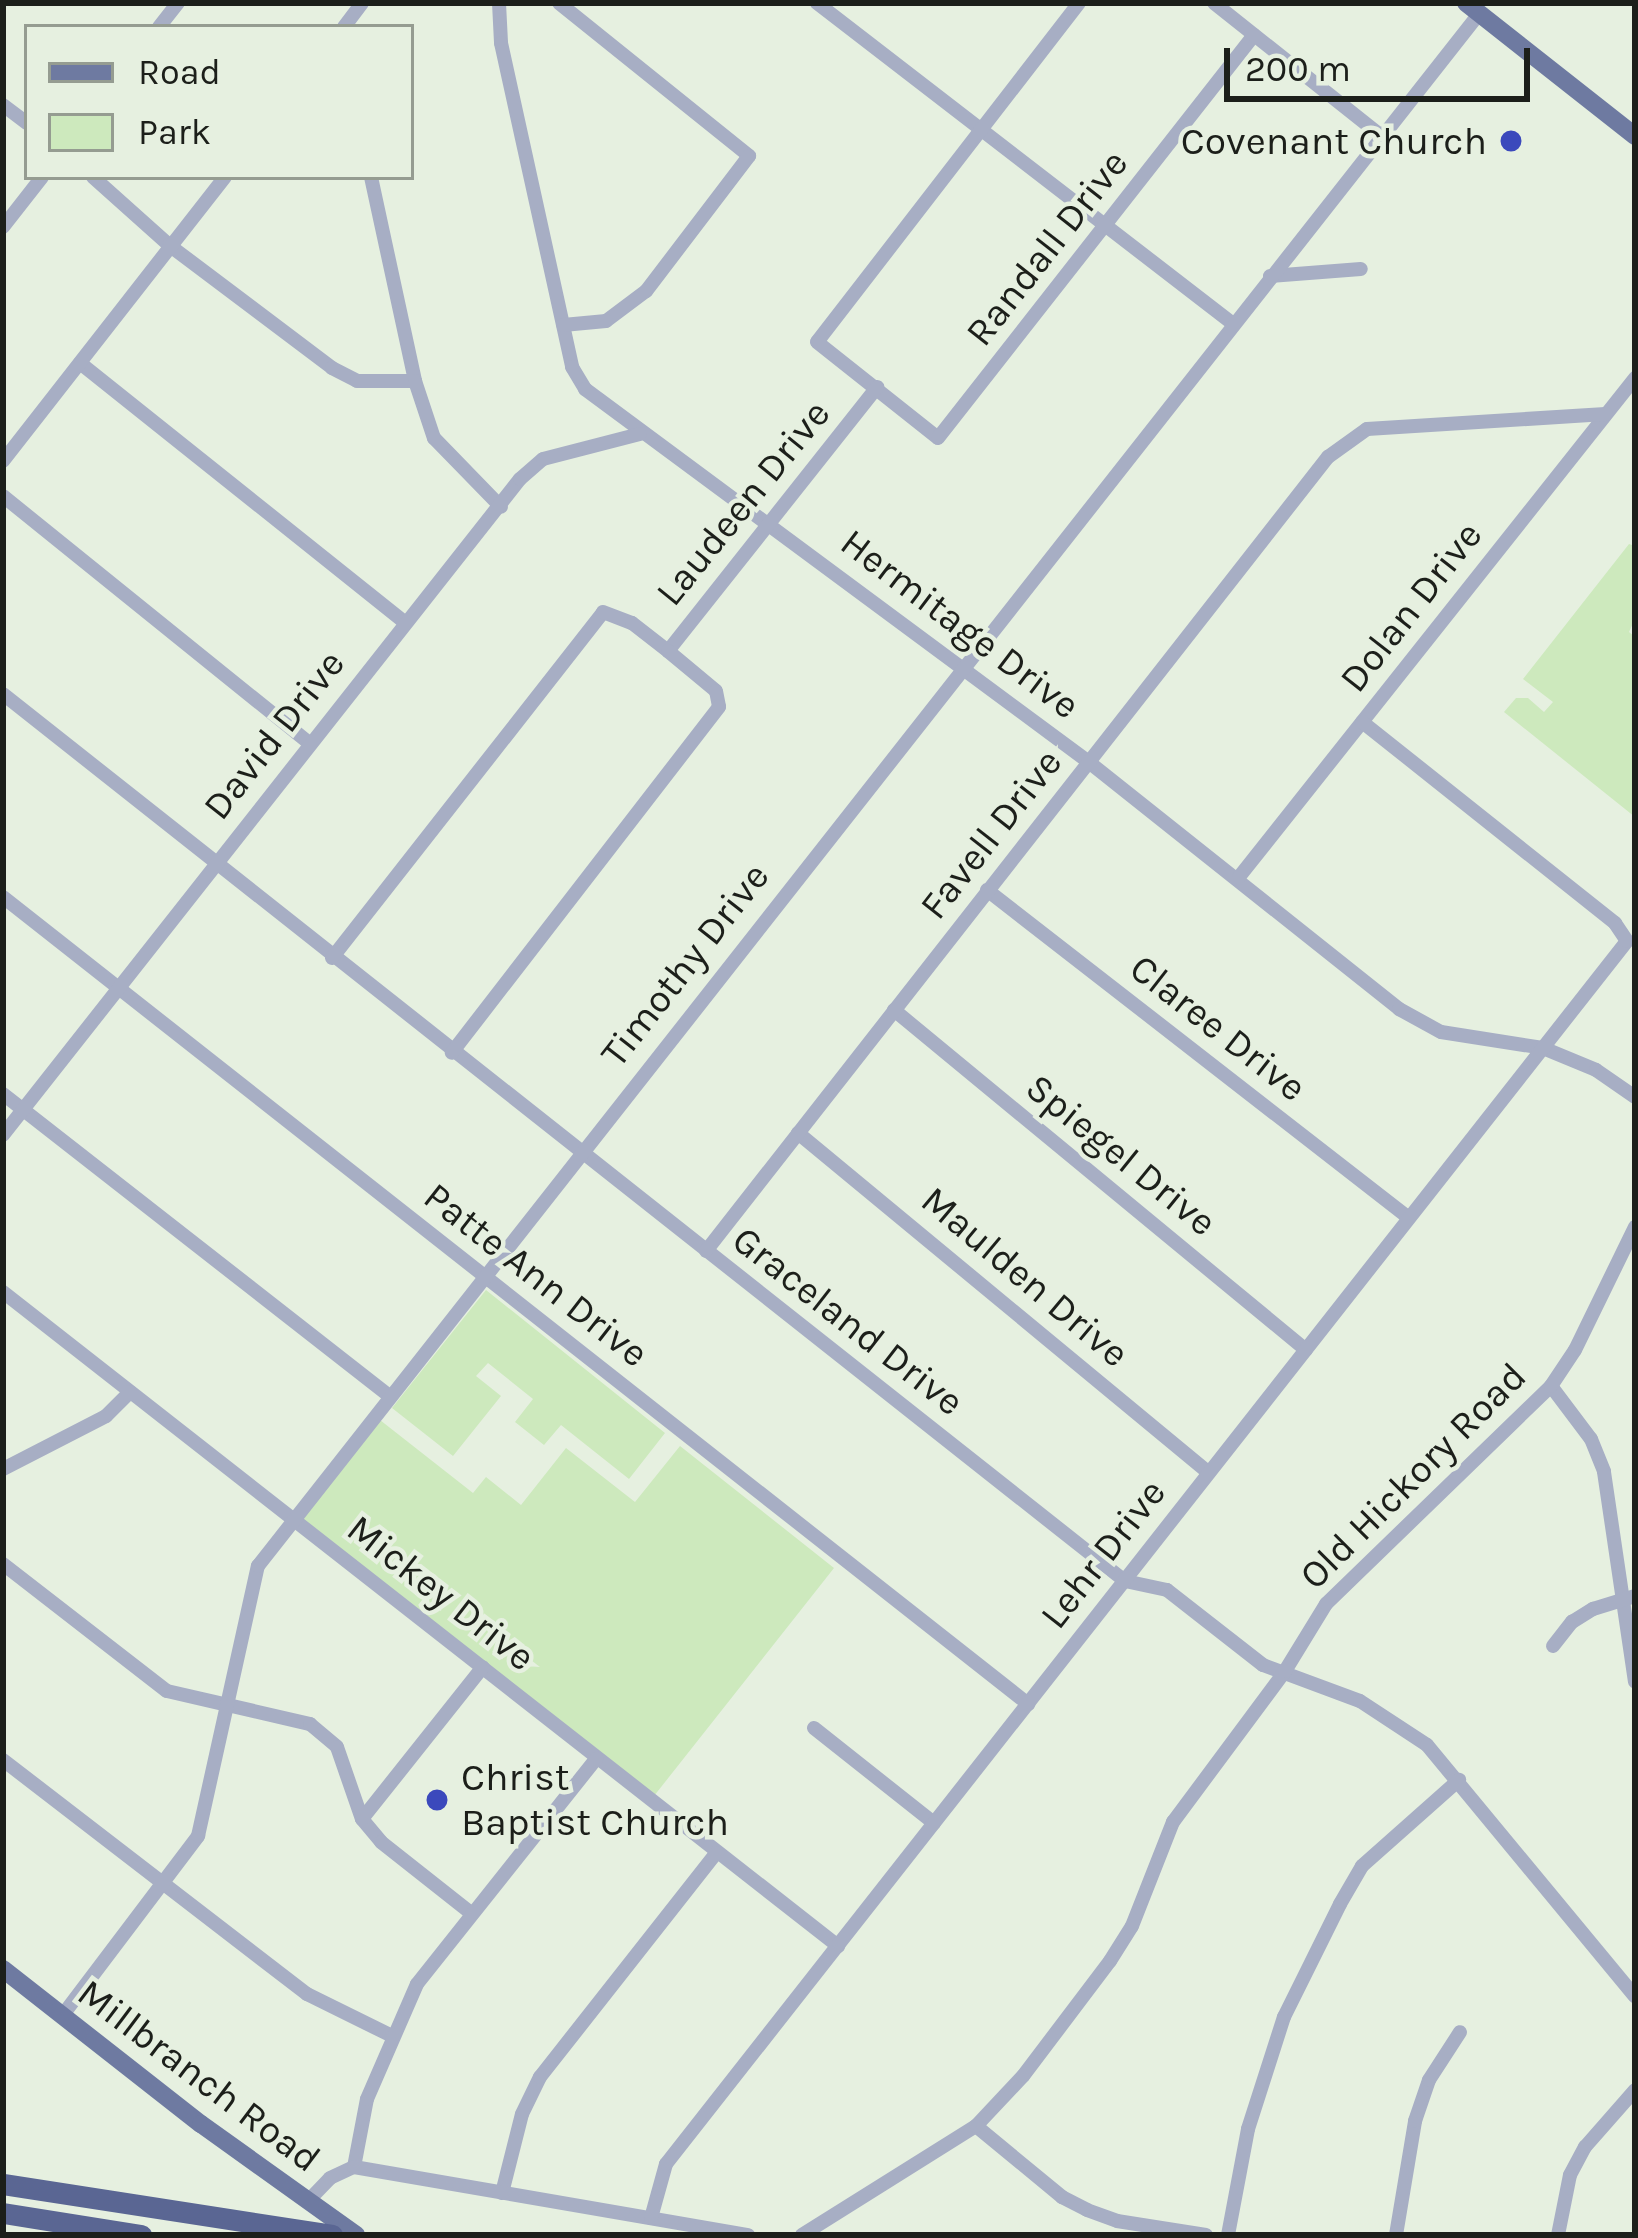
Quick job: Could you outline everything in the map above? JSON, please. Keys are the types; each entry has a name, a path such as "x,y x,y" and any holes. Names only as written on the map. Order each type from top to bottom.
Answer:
{"highway":[{"path":"3,2184 332,2235"},
{"path":"3,2213 141,2235"}],"main road":[{"path":"1472,8 1635,136"},
{"name":"Millbranch Road","path":"3,1969 356,2235"}],"street":[{"name":"Hermitage Drive","path":"499,3 501,44 572,367 585,389 1090,763 1399,1009 1484,1043 1543,1048 1596,1070 1635,1097"},
{"path":"559,3 749,155 646,291 606,321 563,325"},
{"path":"817,3 1232,323"},
{"name":"Laudeen Drive","path":"332,958 602,612 632,623 668,650 877,387 817,342 1079,3"},
{"path":"1214,3 1381,136"},
{"name":"Timothy Drive","path":"62,2015 198,1836 258,1566 1381,136 1472,8"},
{"name":"Randall Drive","path":"877,387 938,438 1254,35"},
{"path":"3,227 41,180"},
{"path":"96,180 169,245 332,368 357,381 415,381"},
{"path":"3,461 223,180"},
{"path":"372,180 415,381 434,438 501,507"},
{"path":"1270,276 1361,269"},
{"path":"80,363 404,622"},
{"name":"Dolan Drive","path":"1239,878 1635,378"},
{"name":"Favell Drive","path":"706,1251 1328,457 1366,430 1606,414"},
{"name":"David Drive","path":"3,1136 404,622 543,459 640,434"},
{"path":"3,496 309,743"},
{"path":"452,1053 719,707 716,691 668,650"},
{"name":"Graceland Drive","path":"3,694 1125,1581 1167,1590 1263,1665 1360,1701 1427,1745 1635,1996"},
{"name":"Lehr Drive","path":"651,2218 666,2164 1627,941 1616,923 1362,722"},
{"name":"Claree Drive","path":"987,890 1409,1218"},
{"name":"Patte Ann Drive","path":"3,897 1028,1704"},
{"name":"Spiegel Drive","path":"894,1010 1306,1350"},
{"path":"3,1094 389,1396"},
{"name":"Maulden Drive","path":"798,1133 1209,1472"},
{"name":"Old Hickory Road","path":"802,2235 976,2126 1023,2076 1110,1961 1132,1926 1173,1822 1285,1671 1326,1604 1551,1385 1576,1350 1635,1227"},
{"name":"Mickey Drive","path":"3,1292 838,1946"},
{"path":"1551,1385 1591,1439 1604,1472 1630,1597 1635,1682"},
{"path":"3,1469 106,1416 130,1392"},
{"path":"3,1564 167,1691 310,1724 337,1747 362,1819 381,1842 471,1912"},
{"path":"1553,1646 1572,1622 1630,1597"},
{"path":"362,1819 483,1667"},
{"path":"814,1729 934,1823"},
{"path":"355,2167 367,2099 417,1984 596,1759"},
{"path":"3,1760 307,1994 392,2036"},
{"path":"1228,2235 1248,2129 1284,2017 1340,1904 1362,1866 1459,1780"},
{"path":"502,2193 522,2114 540,2077 716,1853"},
{"path":"1396,2235 1415,2121 1429,2080 1460,2032"},
{"path":"1558,2235 1567,2188 1585,2147 1635,2090"},
{"path":"976,2126 1061,2197 1087,2210 1117,2221 1206,2235"},
{"path":"309,2200 330,2178 355,2167 748,2235"}],"green space":[{"path":"1629,544 1635,546 1635,619 1629,632 1635,637 1635,817 1504,712 1516,698 1528,698 1544,712 1553,702 1523,679"},
{"path":"486,1290 665,1433 629,1479 561,1425 544,1445 515,1422 533,1399 488,1363 476,1376 501,1396 453,1456 392,1408"},
{"path":"380,1420 473,1493 486,1477 521,1505 566,1448 635,1502 680,1446 834,1568 654,1796 302,1519"}],"place":[{"name":"Covenant Church","path":"1511,141"},
{"name":"Christ Baptist Church","path":"437,1800"}]}
